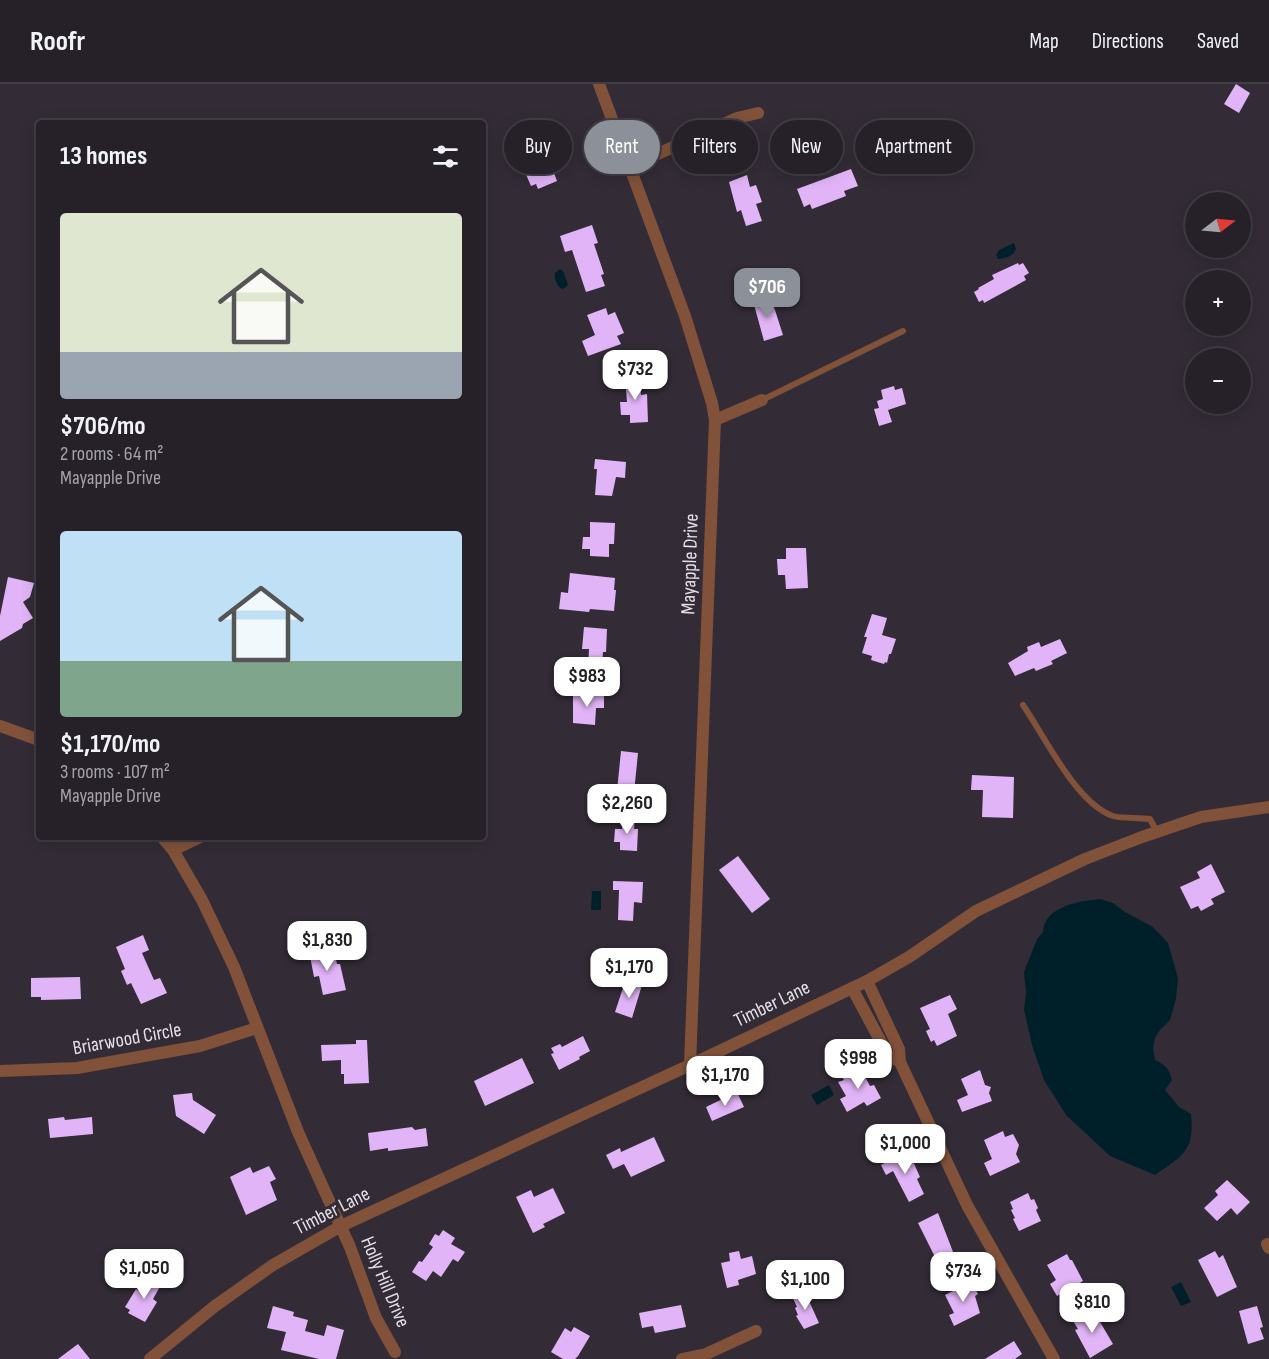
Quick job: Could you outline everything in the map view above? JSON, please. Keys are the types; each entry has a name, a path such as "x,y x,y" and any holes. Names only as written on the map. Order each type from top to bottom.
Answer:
{"street":[{"name":"Mayapple Drive","path":"599,84 612,120"},
{"path":"660,153 738,118 758,113"},
{"name":"Mayapple Drive","path":"632,174 685,316 712,403 715,420 690,1065"},
{"path":"715,420 762,400"},
{"path":"0,726 36,739"},
{"name":"Timber Lane","path":"150,1359 215,1306 273,1265 341,1226 867,981 909,957 976,911 1085,859 1157,832 1201,818 1269,807"},
{"path":"165,840 173,850 202,900 229,958 298,1132 341,1226"},
{"path":"173,850 194,840"},
{"path":"867,981 899,1049 900,1062 967,1205 1054,1359"},
{"path":"852,988 888,1055 900,1062"},
{"name":"Briarwood Circle","path":"0,1071 77,1068 200,1046 257,1028"},
{"name":"Holly Hill Drive","path":"341,1226 376,1318 395,1352"},
{"path":"682,1359 706,1354 756,1331"}],"lane":[{"path":"762,400 903,331"},
{"path":"1023,705 1081,793 1099,808 1115,817 1150,819 1157,832"}],"water":[{"path":"1014,243 1016,249 1013,254 998,259 996,255 999,250"},
{"path":"560,269 568,285 563,289 558,285 555,277 555,273"},
{"path":"592,891 601,891 601,910 591,910"},
{"path":"1100,899 1113,903 1153,927 1168,943 1178,978 1176,999 1170,1020 1155,1038 1153,1048 1155,1060 1166,1068 1172,1080 1165,1090 1179,1107 1191,1114 1191,1136 1185,1151 1173,1163 1155,1175 1110,1156 1066,1115 1044,1080 1032,1045 1024,1010 1026,993 1024,972 1045,923 1050,916 1064,906"},
{"path":"829,1085 834,1095 817,1105 811,1095"},
{"path":"1181,1282 1191,1302 1181,1306 1171,1287"}],"building":[{"path":"1236,84 1250,93 1239,113 1224,104"},
{"path":"851,169 858,186 844,191 846,196 812,209 810,204 804,207 797,189 843,174"},
{"path":"526,174 554,174 557,181 538,189 536,184 531,186"},
{"path":"747,175 750,187 756,185 762,202 756,204 762,221 746,226 741,210 737,212 729,182"},
{"path":"592,225 598,243 594,244 604,274 601,275 605,286 586,292 572,250 565,252 560,236"},
{"path":"1018,263 1019,265 1023,263 1029,273 1024,276 1026,280 984,303 983,300 979,302 974,292 978,288 994,279 992,275"},
{"path":"767,296 771,308 774,307 783,335 764,341 753,301"},
{"path":"606,308 608,315 615,312 624,333 617,336 621,344 588,356 582,341 595,335 587,315"},
{"path":"640,376 641,395 647,394 648,422 630,423 630,415 621,415 620,402 627,402 625,377"},
{"path":"894,386 895,390 902,388 906,404 888,410 892,422 879,426 874,409 879,408 877,401 883,399 881,390"},
{"path":"595,459 626,462 625,478 616,477 612,496 595,495 597,469 594,469"},
{"path":"590,522 615,523 614,544 609,544 609,557 590,556 590,549 582,549 583,537 590,537"},
{"path":"786,548 806,548 808,588 786,589 785,575 778,575 777,559 786,559"},
{"path":"570,573 615,578 614,611 590,609 589,612 559,609 561,592 568,593"},
{"path":"8,577 34,583 30,597 23,602 33,618 23,624 22,628 0,641 0,616"},
{"path":"872,614 887,618 882,635 896,639 887,663 884,664 871,660 872,656 862,653 867,637 864,637"},
{"path":"584,627 607,629 606,652 603,652 602,669 588,668 589,649 582,649"},
{"path":"1060,639 1067,653 1051,661 1053,664 1036,671 1034,668 1015,676 1008,663 1028,651 1027,647 1039,642 1041,647"},
{"path":"573,693 604,694 604,708 596,708 595,725 573,723"},
{"path":"621,751 638,753 634,793 617,791"},
{"path":"972,775 1014,777 1013,818 982,817 983,790 971,790"},
{"path":"623,817 635,818 634,829 638,829 637,851 620,850 620,842 614,842 615,829 622,829"},
{"path":"738,856 770,899 752,913 719,870"},
{"path":"1211,864 1225,892 1211,899 1214,904 1201,911 1198,906 1191,909 1180,887 1200,878 1197,872"},
{"path":"613,881 643,882 642,903 634,902 633,921 618,920 619,890 613,890"},
{"path":"143,935 149,950 142,953 154,980 160,978 167,993 141,1004 131,983 127,985 121,971 125,969 116,947"},
{"path":"326,948 328,957 335,955 337,964 340,964 346,990 323,995 319,976 314,977 309,951"},
{"path":"80,977 81,999 41,1000 41,997 31,997 31,978"},
{"path":"626,979 642,985 632,1018 615,1012"},
{"path":"950,995 957,1009 948,1014 957,1036 937,1046 934,1040 931,1042 926,1031 930,1029 920,1008"},
{"path":"583,1036 590,1051 559,1070 551,1054 554,1053 551,1048 560,1044 562,1047"},
{"path":"356,1040 367,1040 369,1083 344,1084 341,1060 322,1061 321,1045 356,1044"},
{"path":"522,1058 534,1083 485,1106 474,1081"},
{"path":"860,1067 870,1086 874,1085 881,1098 867,1106 864,1102 847,1112 840,1099 846,1096 838,1082 844,1080 842,1077"},
{"path":"980,1070 985,1085 991,1087 989,1093 992,1101 962,1112 957,1100 968,1095 961,1079"},
{"path":"737,1092 744,1107 712,1121 706,1107"},
{"path":"192,1093 193,1100 216,1115 204,1134 176,1116 173,1095"},
{"path":"64,1117 65,1120 92,1117 93,1134 50,1138 48,1119"},
{"path":"412,1127 415,1130 426,1128 428,1146 370,1151 368,1133"},
{"path":"1003,1131 1005,1137 1013,1134 1019,1145 1016,1154 1020,1162 990,1176 984,1163 992,1159 984,1140"},
{"path":"654,1137 665,1161 631,1177 624,1164 613,1169 606,1155 620,1148 621,1152"},
{"path":"908,1150 920,1177 917,1179 924,1194 909,1202 893,1171 886,1175 881,1165"},
{"path":"269,1166 276,1179 270,1182 277,1200 246,1215 230,1177 250,1167 253,1173"},
{"path":"1227,1180 1250,1202 1237,1215 1231,1208 1217,1221 1204,1208 1218,1195 1215,1191"},
{"path":"553,1188 565,1213 543,1224 545,1227 533,1233 516,1197 531,1190 534,1197"},
{"path":"1028,1193 1031,1200 1034,1199 1041,1221 1019,1231 1013,1219 1015,1218 1010,1202"},
{"path":"938,1213 955,1257 939,1265 918,1223"},
{"path":"443,1230 455,1238 451,1244 465,1252 458,1262 453,1259 441,1277 433,1271 426,1281 412,1272 433,1247 429,1244 435,1234 439,1236"},
{"path":"739,1251 741,1259 752,1256 756,1274 738,1280 739,1285 727,1288 721,1263 730,1261 729,1253"},
{"path":"1215,1251 1219,1258 1223,1255 1237,1287 1217,1297 1198,1260"},
{"path":"1067,1254 1083,1281 1057,1296 1050,1284 1056,1280 1047,1265"},
{"path":"149,1276 162,1283 153,1299 157,1302 145,1322 128,1313 130,1310 125,1307 136,1289 141,1292"},
{"path":"973,1281 978,1289 976,1290 978,1294 975,1296 980,1313 954,1326 949,1315 954,1313 945,1295"},
{"path":"804,1290 819,1323 804,1329 796,1316 798,1315 795,1308 797,1307 792,1296"},
{"path":"681,1305 686,1327 655,1333 653,1326 642,1328 639,1313"},
{"path":"273,1306 294,1312 293,1316 308,1320 305,1331 324,1336 327,1325 344,1330 336,1359 319,1359 281,1350 286,1332 267,1328"},
{"path":"1257,1306 1264,1339 1248,1344 1239,1311"},
{"path":"1093,1310 1113,1344 1090,1358 1075,1330 1078,1329 1073,1321"},
{"path":"574,1327 590,1336 578,1356 575,1359 563,1359 551,1352 565,1328 571,1332"},
{"path":"1014,1341 1022,1354 1015,1359 985,1359"},
{"path":"78,1344 90,1359 58,1359"}]}
